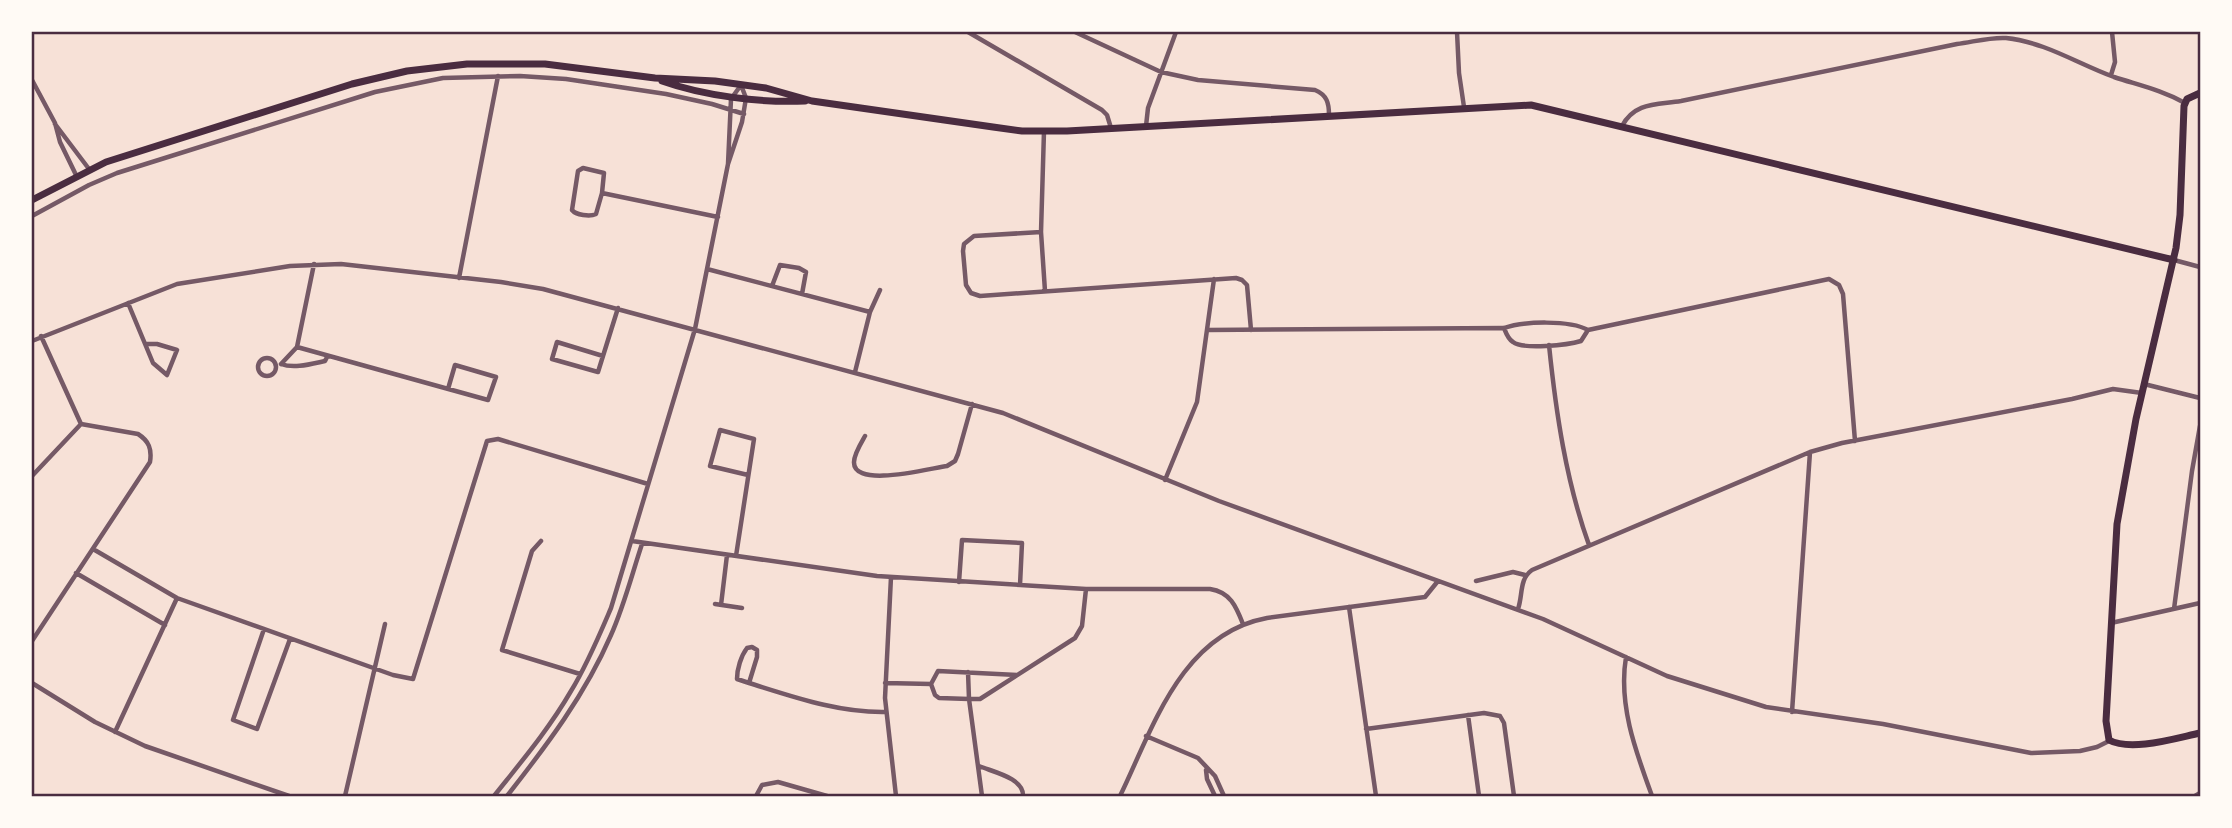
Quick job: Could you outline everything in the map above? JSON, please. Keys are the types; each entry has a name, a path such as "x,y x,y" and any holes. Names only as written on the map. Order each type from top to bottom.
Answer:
{"main road":[{"path":"32,200 89,169 352,84 417,69 467,64 531,63 766,88 811,101 1002,128 1044,131 1531,104 2174,260"},
{"path":"655,78 691,89 732,96 786,102 811,101"},
{"path":"2200,93 2193,95 2185,103 2182,120 2180,215 2174,260 2121,495 2113,565 2106,721 2109,740 2115,744 2129,746 2200,733"}],"street":[{"path":"968,32 1102,110 1107,115 1111,128"},
{"path":"1075,32 1161,72 1198,80 1315,90 1323,93 1327,100 1329,115"},
{"path":"1146,126 1148,107 1176,32"},
{"path":"1457,32 1464,107"},
{"path":"2111,76 2115,62 2112,32"},
{"path":"1622,126 1639,107 1681,101 2004,35 2040,46 2111,76 2168,92 2185,103"},
{"path":"460,278 498,76"},
{"path":"32,216 117,173 375,92 443,78 498,76 566,79 712,104 744,114"},
{"path":"32,80 55,123 89,169"},
{"path":"494,796 549,726 580,674 611,608 695,329 728,164 744,114 746,98 741,85 732,96 728,164"},
{"path":"55,123 60,142 76,175"},
{"path":"1044,131 1041,232 1045,291"},
{"path":"580,169 604,173 602,193 598,212 593,216 572,210 580,169"},
{"path":"602,193 718,216"},
{"path":"1041,232 974,236 964,244 962,251 965,285 971,293 980,296 1236,278 1247,285 1251,330"},
{"path":"2174,260 2200,267"},
{"path":"314,264 296,347 278,365 275,372 267,376 261,374 258,369 264,358 278,365 288,366 325,361 327,357"},
{"path":"32,341 177,284 202,278 314,264 341,264 543,289 1003,413 1165,480 1518,609 1667,676 1766,707 1883,724 2031,753 2080,751 2097,747 2109,740"},
{"path":"772,286 780,265 789,265 806,272 802,294"},
{"path":"707,269 870,312"},
{"path":"1165,480 1198,402 1214,279"},
{"path":"1208,330 1504,328 1513,324 1568,323 1588,330 1829,279 1839,285 1843,294 1855,441"},
{"path":"855,372 870,312 880,290"},
{"path":"128,303 145,344 153,363 167,375 177,350 157,344 145,344"},
{"path":"603,356 557,342 552,359 598,372 603,356 618,308"},
{"path":"1504,328 1511,341 1517,345 1581,341 1588,330"},
{"path":"41,336 81,424"},
{"path":"1549,345 1573,498 1589,545"},
{"path":"296,347 327,357 488,400 496,377 455,365 447,389"},
{"path":"2144,384 2200,398"},
{"path":"1518,609 1525,575 1532,570 1810,452 2113,389 2142,393"},
{"path":"865,436 854,465 858,471 867,475 875,477 947,466 955,461 958,454 972,404"},
{"path":"32,641 150,462 151,449 145,438 138,434 81,424"},
{"path":"32,476 81,424"},
{"path":"2174,609 2200,426"},
{"path":"736,556 754,439 720,430 710,467 748,475"},
{"path":"93,549 177,598 374,668 413,679 487,441 498,439 648,484"},
{"path":"1792,712 1810,452"},
{"path":"960,582 962,540 1022,543 1020,584"},
{"path":"541,541 533,551 502,650 580,674"},
{"path":"632,541 891,577 1086,589 1196,588 1219,591 1226,594 1236,606 1243,624"},
{"path":"507,796 571,711 595,668 620,611 642,544"},
{"path":"727,555 718,605 743,608"},
{"path":"1476,581 1513,572 1525,575"},
{"path":"76,573 165,625"},
{"path":"891,577 885,683 896,796"},
{"path":"1120,796 1155,717 1186,669 1212,643 1243,624 1260,619 1425,597 1439,580"},
{"path":"1018,675 938,671 931,684 939,698 980,699 1018,675 1075,638 1080,632 1086,589"},
{"path":"115,732 177,598"},
{"path":"2110,623 2200,603"},
{"path":"1349,607 1376,796"},
{"path":"611,608 620,611"},
{"path":"345,796 385,624"},
{"path":"264,629 233,720 257,729 290,639"},
{"path":"749,683 757,657 757,650 752,647 743,653 737,679 749,683 822,705 848,710 886,712"},
{"path":"1626,657 1624,698 1633,739 1652,796"},
{"path":"968,672 982,796"},
{"path":"32,683 115,732 145,746 289,796"},
{"path":"885,683 931,684"},
{"path":"1366,729 1468,715 1490,713 1500,716 1504,723 1514,796"},
{"path":"1468,715 1479,796"},
{"path":"1146,736 1198,758 1215,776 1224,796"},
{"path":"523,759 531,766"},
{"path":"978,766 1017,782 1023,790 1023,796"},
{"path":"1206,769 1207,779 1215,796"},
{"path":"756,796 762,785 778,782 823,796"},
{"path":"2195,796 2200,793"}]}
